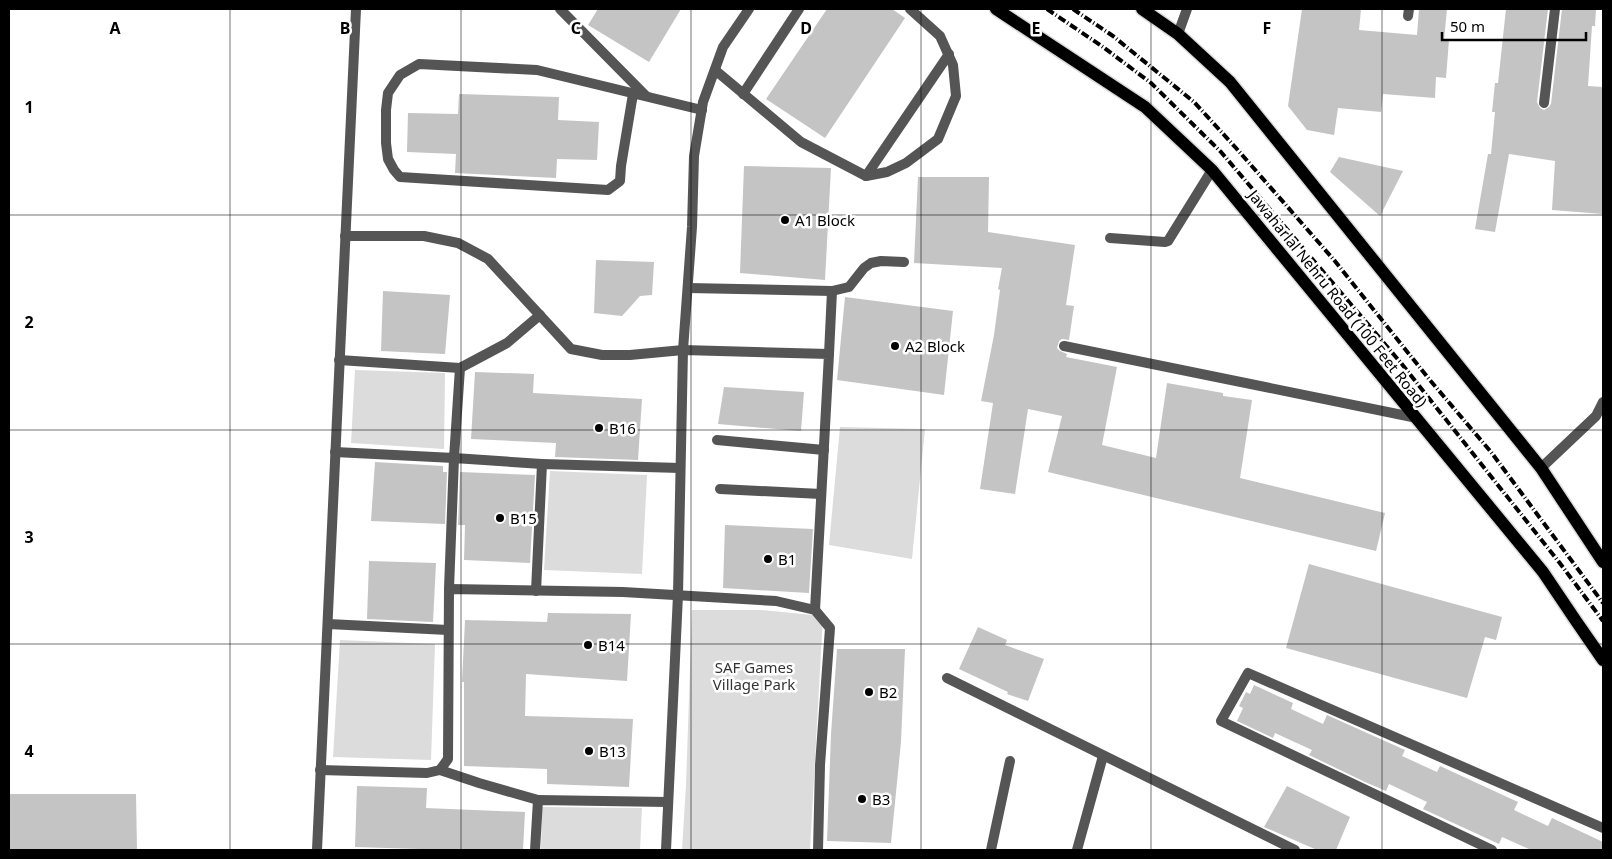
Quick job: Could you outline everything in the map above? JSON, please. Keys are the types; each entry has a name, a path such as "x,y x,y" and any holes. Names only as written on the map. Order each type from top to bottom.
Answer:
{"main road":[{"name":"Jawaharlal Nehru Road (100 Feet Road)","path":"996,9 1145,108 1212,170 1544,572 1603,660"},
{"path":"1142,9 1178,34 1230,82 1541,468 1603,560"}],"street":[{"path":"317,850 356,9"},
{"path":"560,9 647,97"},
{"path":"666,850 678,595 683,350 692,227 694,156 703,102 723,47 749,9"},
{"path":"743,94 799,9"},
{"path":"715,70 801,142 866,176 887,172 906,164 938,139 956,96 953,66 940,36 910,9"},
{"path":"1178,34 1187,9"},
{"path":"1544,103 1554,9"},
{"path":"866,176 949,54"},
{"path":"633,94 620,181 608,190 400,178 388,159 386,143 388,93 400,75 419,64 537,70 702,110"},
{"path":"1110,238 1168,241 1212,170"},
{"path":"345,236 424,236 458,243 488,259 571,349 602,355 630,355 683,350 829,354"},
{"path":"688,288 832,291 849,287 864,268 871,263 882,261 904,262"},
{"path":"815,610 832,291"},
{"path":"339,360 460,368 507,344 540,315"},
{"path":"1064,346 1417,418"},
{"path":"440,770 448,759 449,589 454,458 460,368"},
{"path":"1541,468 1596,416 1603,402"},
{"path":"718,440 824,450"},
{"path":"334,452 542,464 680,468"},
{"path":"536,591 542,464"},
{"path":"720,489 821,494"},
{"path":"449,589 623,592 678,595 776,601 815,610 830,628 820,765 818,850"},
{"path":"328,624 448,630"},
{"path":"1492,850 1221,721 1248,673 1603,828"},
{"path":"947,678 1295,850"},
{"path":"1077,850 1103,756"},
{"path":"991,850 1010,761"},
{"path":"320,770 427,773 440,770 538,800 668,802"},
{"path":"535,850 538,800"}],"green space":[{"path":"355,370 445,373 444,449 351,443"},
{"path":"840,427 925,429 912,559 829,545"},
{"path":"550,471 647,475 642,574 544,570"},
{"name":"SAF Games Village Park","path":"692,610 762,610 823,616 810,850 682,850"},
{"path":"340,640 435,644 431,760 333,757"},
{"path":"542,807 642,808 640,850 541,850"}],"building":[{"path":"598,9 681,9 649,62 588,25"},
{"path":"827,9 892,9 905,18 825,138 766,99"},
{"path":"1302,9 1361,9 1359,30 1417,35 1419,9 1447,9 1444,40 1449,40 1446,78 1436,77 1435,98 1383,94 1381,112 1338,108 1334,135 1307,130 1288,106"},
{"path":"1506,9 1548,9 1537,102 1540,108 1544,110 1551,104 1562,9 1596,9 1595,26 1592,26 1588,86 1603,87 1603,214 1552,210 1555,161 1509,154 1495,232 1475,229 1488,154 1491,154 1495,112 1492,112 1495,83 1498,83"},
{"path":"459,94 559,97 558,120 599,122 597,160 557,159 556,178 455,173 456,154 407,152 408,113 458,114"},
{"path":"1339,157 1403,171 1380,216 1330,172"},
{"name":"A1 Block","path":"744,166 831,168 825,280 740,273"},
{"path":"918,177 989,177 988,232 1075,245 1066,305 1074,306 1069,340 1062,339 1059,341 1057,348 1067,354 1066,357 1117,367 1102,445 1156,458 1167,383 1223,393 1223,396 1252,400 1240,478 1385,513 1376,551 1048,472 1062,416 1028,409 1015,494 980,489 993,403 981,401 994,335 1002,268 914,263"},
{"path":"596,260 654,262 652,295 640,296 622,316 594,313"},
{"path":"383,291 450,295 445,354 381,351"},
{"name":"A2 Block","path":"845,297 953,311 944,395 837,380"},
{"path":"475,372 534,374 533,393 642,399 638,460 555,457 556,443 471,439"},
{"path":"724,387 804,392 801,431 718,424"},
{"path":"375,462 443,466 443,472 447,472 445,524 371,521"},
{"name":"B15","path":"460,472 535,475 530,563 464,560 465,525 458,525"},
{"name":"B1","path":"725,525 813,529 809,593 723,588"},
{"path":"369,561 436,563 433,622 367,619"},
{"path":"1309,564 1502,617 1496,640 1485,637 1467,698 1286,648"},
{"path":"548,613 631,614 627,681 526,674 525,716 633,719 629,787 547,784 547,769 464,766 464,682 462,682 465,620 547,622"},
{"path":"978,627 1007,640 1005,645 1044,659 1028,701 1007,694 1008,692 959,669"},
{"path":"837,649 905,649 901,742 891,843 827,841 831,734"},
{"path":"1254,685 1293,703 1291,709 1323,724 1327,715 1405,750 1402,756 1437,772 1440,766 1518,802 1514,810 1548,826 1552,818 1603,842 1603,850 1531,850 1502,837 1499,844 1423,809 1427,802 1389,784 1386,791 1365,782 1309,755 1312,750 1275,733 1273,738 1237,721 1243,708 1239,706 1246,692 1250,694"},
{"path":"357,786 427,788 426,808 525,812 523,850 355,847"},
{"path":"1287,786 1350,817 1336,850 1317,850 1264,827"},
{"path":"9,794 136,794 137,850 9,850"}],"railway":[{"path":"1047,9 1103,47 1151,83 1221,152 1401,363 1559,562 1603,621"},
{"path":"1073,9 1113,36 1194,102 1236,148 1334,260 1429,379 1491,452 1603,603"}],"place":[{"name":"A1 Block","path":"785,220"},
{"name":"A2 Block","path":"895,346"},
{"name":"B16","path":"599,428"},
{"name":"B15","path":"500,518"},
{"name":"B1","path":"768,559"},
{"name":"B14","path":"588,645"},
{"name":"B2","path":"869,692"},
{"name":"B13","path":"589,751"},
{"name":"B3","path":"862,799"}]}
